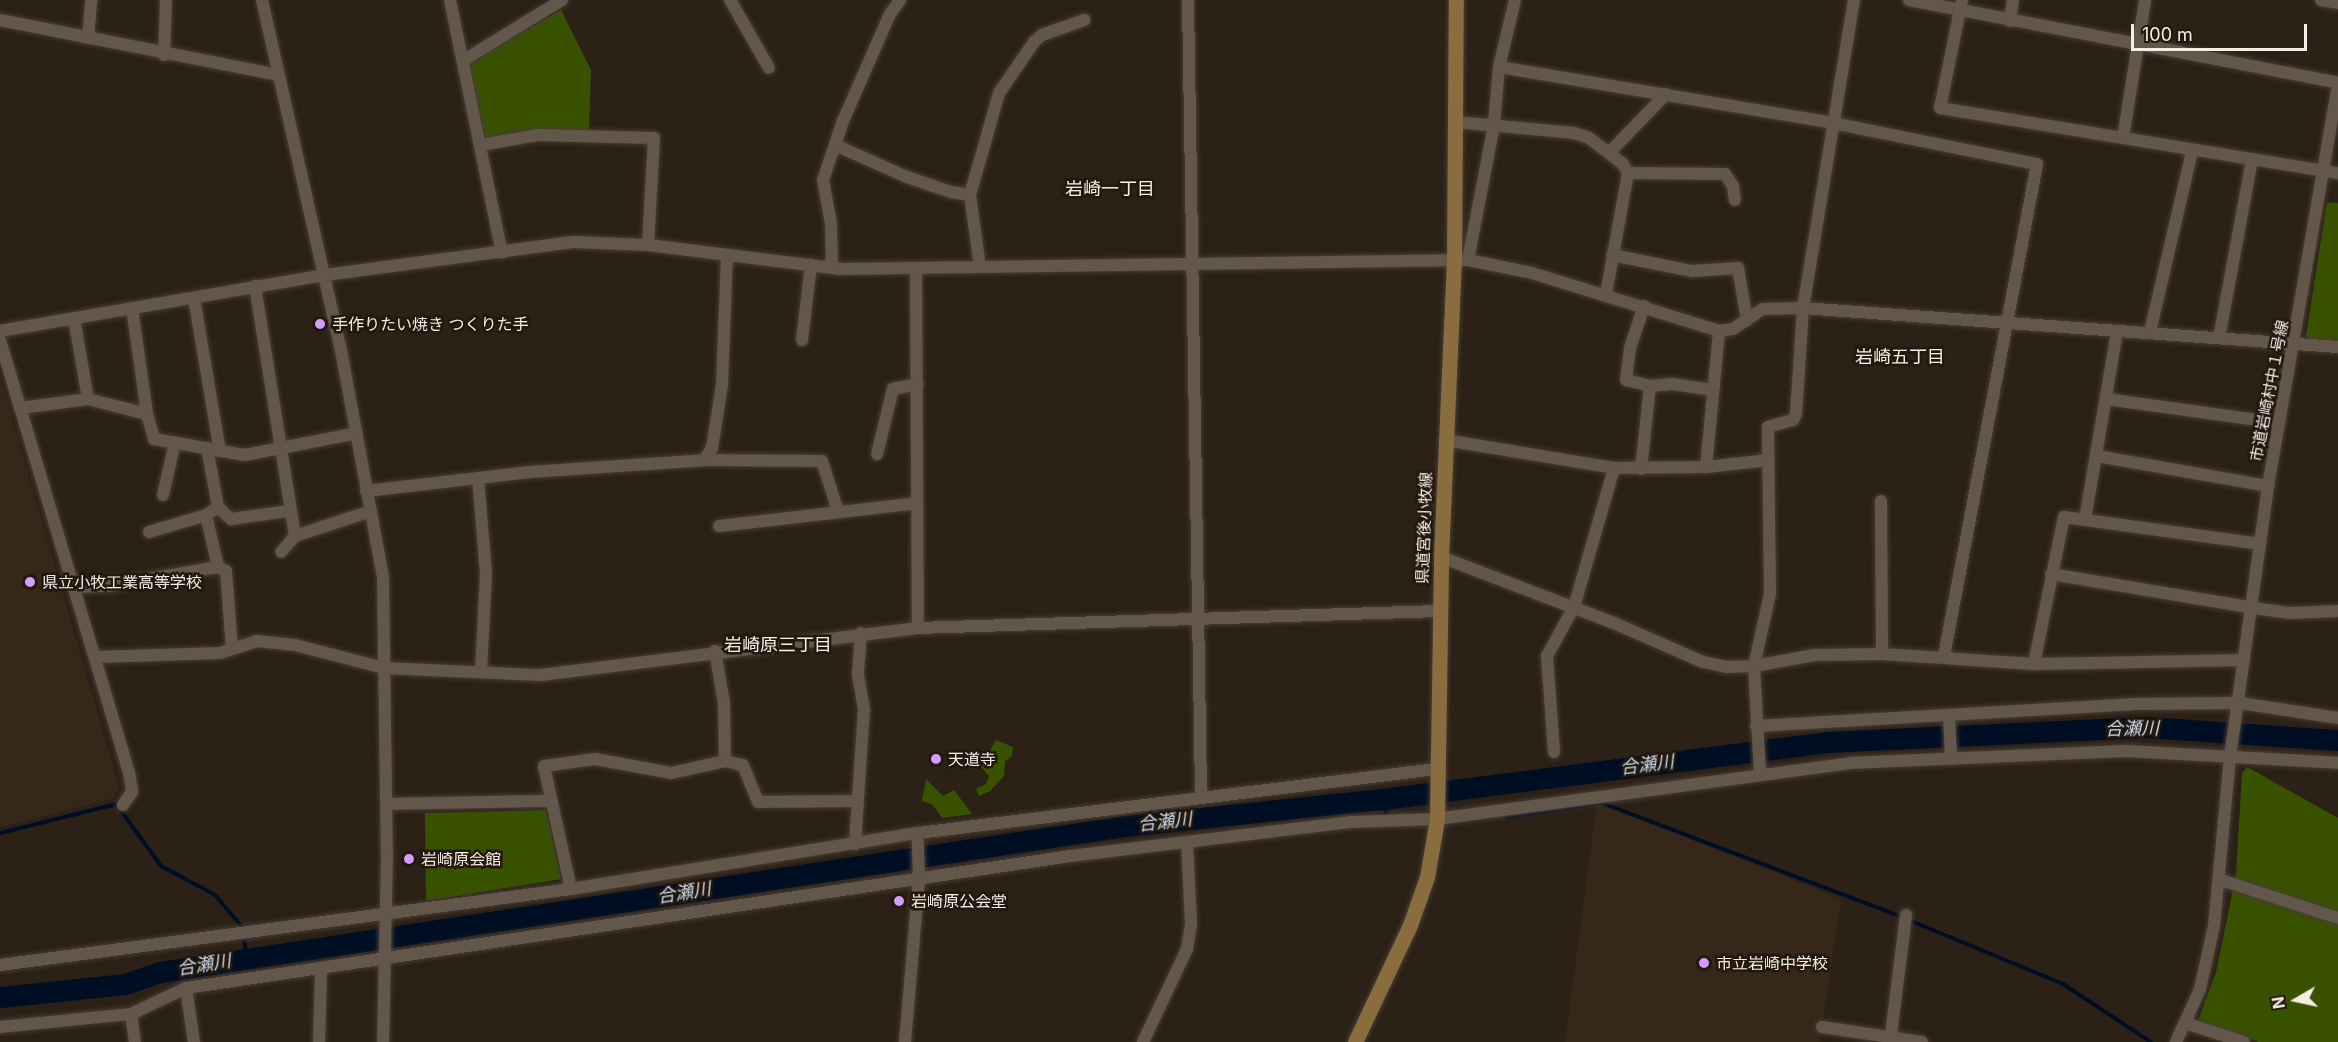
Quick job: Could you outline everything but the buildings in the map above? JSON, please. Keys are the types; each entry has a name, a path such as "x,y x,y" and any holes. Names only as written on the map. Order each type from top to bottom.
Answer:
{"main road":[{"name":"県道宮後小牧線","path":"1355,1042 1410,926 1427,877 1437,815 1436,769 1445,440 1461,260 1456,122 1456,0"}],"street":[{"path":"88,38 92,0"},
{"path":"164,55 165,0"},
{"path":"262,0 325,275 383,578 387,804 387,914 383,1042"},
{"path":"450,0 502,253"},
{"path":"464,60 562,0"},
{"path":"730,0 769,68"},
{"path":"832,268 831,224 822,193 822,180 890,14 900,0"},
{"path":"1188,0 1201,796"},
{"path":"1461,260 1494,125 1499,67 1515,0"},
{"path":"1760,769 1754,666 1770,594 1768,428 1793,420 1796,414 1803,308 1854,0"},
{"path":"1909,0 1961,6 2010,21 2338,84"},
{"path":"2010,21 2013,0"},
{"path":"2123,138 2145,0"},
{"path":"2321,0 2338,3"},
{"path":"1961,6 1940,108 2123,138 2192,152 2338,173"},
{"path":"0,20 164,55 278,75"},
{"path":"980,267 970,195 999,93 1029,47 1042,35 1084,20"},
{"path":"1499,67 1833,123 2037,164 1944,656"},
{"name":"市道岩崎村中１号線","path":"2176,1042 2208,961 2221,880 2230,757 2253,608 2268,486 2278,423 2295,344 2338,84"},
{"path":"1609,153 1666,94"},
{"path":"1456,122 1574,133 1609,153 1628,173 1725,174 1733,186 1735,200"},
{"path":"481,145 538,135 654,138 648,245"},
{"path":"835,146 907,177 951,192 970,195"},
{"path":"2150,332 2192,152"},
{"path":"2219,338 2252,160"},
{"path":"1606,294 1628,173"},
{"path":"0,331 325,275 573,242 648,245 728,257 832,268 1192,262 1489,261 1606,294 1719,332 1747,320 1763,309 1803,308 2338,347"},
{"path":"1612,255 1692,271 1738,268 1747,320"},
{"path":"704,460 712,448 722,385 728,257"},
{"path":"802,340 811,265"},
{"path":"916,268 918,628"},
{"path":"255,286 294,536"},
{"path":"194,298 214,450 218,507 231,519 289,511"},
{"path":"1644,306 1624,376 1650,386 1672,384 1713,390"},
{"path":"132,308 147,414 154,439 245,454 357,433"},
{"path":"74,318 88,399"},
{"path":"2085,519 2117,331"},
{"path":"1706,467 1719,332"},
{"path":"0,340 129,772 132,792 123,805"},
{"path":"877,454 893,389 918,384"},
{"path":"1641,469 1650,386"},
{"path":"20,408 88,399 147,414"},
{"path":"2106,399 2278,423"},
{"path":"1445,440 1614,468 1706,467 1769,460"},
{"path":"163,495 175,442"},
{"path":"2097,456 2268,486"},
{"path":"366,492 478,478 704,460 822,461 838,511"},
{"path":"1554,752 1547,656 1574,607 1614,468"},
{"path":"478,478 486,573 481,672"},
{"path":"1881,501 1882,654"},
{"path":"719,526 917,503"},
{"path":"149,532 206,515 218,507"},
{"path":"281,552 294,536 371,511"},
{"path":"206,515 218,567"},
{"path":"2034,664 2064,517 2260,544"},
{"path":"1441,557 1574,607 1703,662 1754,666 1815,655 1882,654 1944,656 2034,664 2244,660"},
{"path":"73,587 108,586 218,567 226,572 232,649"},
{"path":"2051,574 2289,613 2338,611"},
{"path":"96,657 206,654 256,641 295,645 384,668 542,675 715,651 918,628 1440,611"},
{"path":"855,844 855,801 864,709 858,674 861,633"},
{"path":"715,651 724,703 725,761"},
{"path":"1756,730 2132,704 2238,708 2338,718"},
{"path":"1949,715 1952,759"},
{"path":"0,1027 131,1014 186,988 321,969 386,956 919,878 1187,842 1352,822 1437,815 1760,769 1850,762 2126,751 2338,763"},
{"path":"571,889 544,766 595,759 671,773 725,761 743,765 758,802 855,801"},
{"path":"0,965 571,889 855,844 1201,796 1436,769"},
{"path":"387,804 550,801"},
{"path":"904,1042 919,878 918,841"},
{"path":"1143,1042 1187,949 1191,922 1187,842"},
{"path":"2221,880 2338,918"},
{"path":"1895,1040 1906,915"},
{"path":"319,1042 321,969"},
{"path":"186,988 194,1042"},
{"path":"131,1014 135,1042"},
{"path":"2185,1023 2244,1042"},
{"path":"1822,1027 1895,1040 1922,1042"}],"shaded area":[{"name":"県立小牧工業高等学校","path":"0,377 119,786 114,798 0,827"},
{"name":"市立岩崎中学校","path":"1597,802 1841,899 1820,1042 1565,1042"}],"green space":[{"path":"561,10 591,70 589,130 535,129 485,138 469,63"},
{"path":"2327,202 2338,203 2338,342 2308,340 2306,335"},
{"path":"996,740 1013,747 1012,756 1005,761 1004,776 990,791 979,796 976,789 986,784 989,776 976,761 980,751 989,752"},
{"path":"2247,767 2338,818 2338,1042 2259,1042 2198,1021 2216,972 2236,875 2242,773"},
{"path":"926,779 943,796 954,790 972,814 942,818 932,804 922,801"},
{"path":"546,810 561,879 426,901 425,813"}],"waterway":[{"name":"合瀬川","path":"0,997 125,984 160,972 1124,826 1383,799 1826,742 2146,727 2338,740"},
{"path":"1383,799 1386,814"},
{"path":"1508,817 1602,803 1904,918"},
{"path":"0,833 116,804 161,866 215,895 242,927 247,959"},
{"path":"1911,921 2063,984 2151,1042"}],"place":[{"name":"手作りたい焼き つくりた手","path":"320,324"},
{"name":"県立小牧工業高等学校","path":"30,582"},
{"name":"天道寺","path":"936,759"},
{"name":"岩崎原会館","path":"409,859"},
{"name":"岩崎原公会堂","path":"899,901"},
{"name":"市立岩崎中学校","path":"1704,963"}],"district":[{"name":"岩崎一丁目","path":"1110,189"},
{"name":"岩崎五丁目","path":"1900,357"},
{"name":"岩崎原三丁目","path":"778,645"}]}
